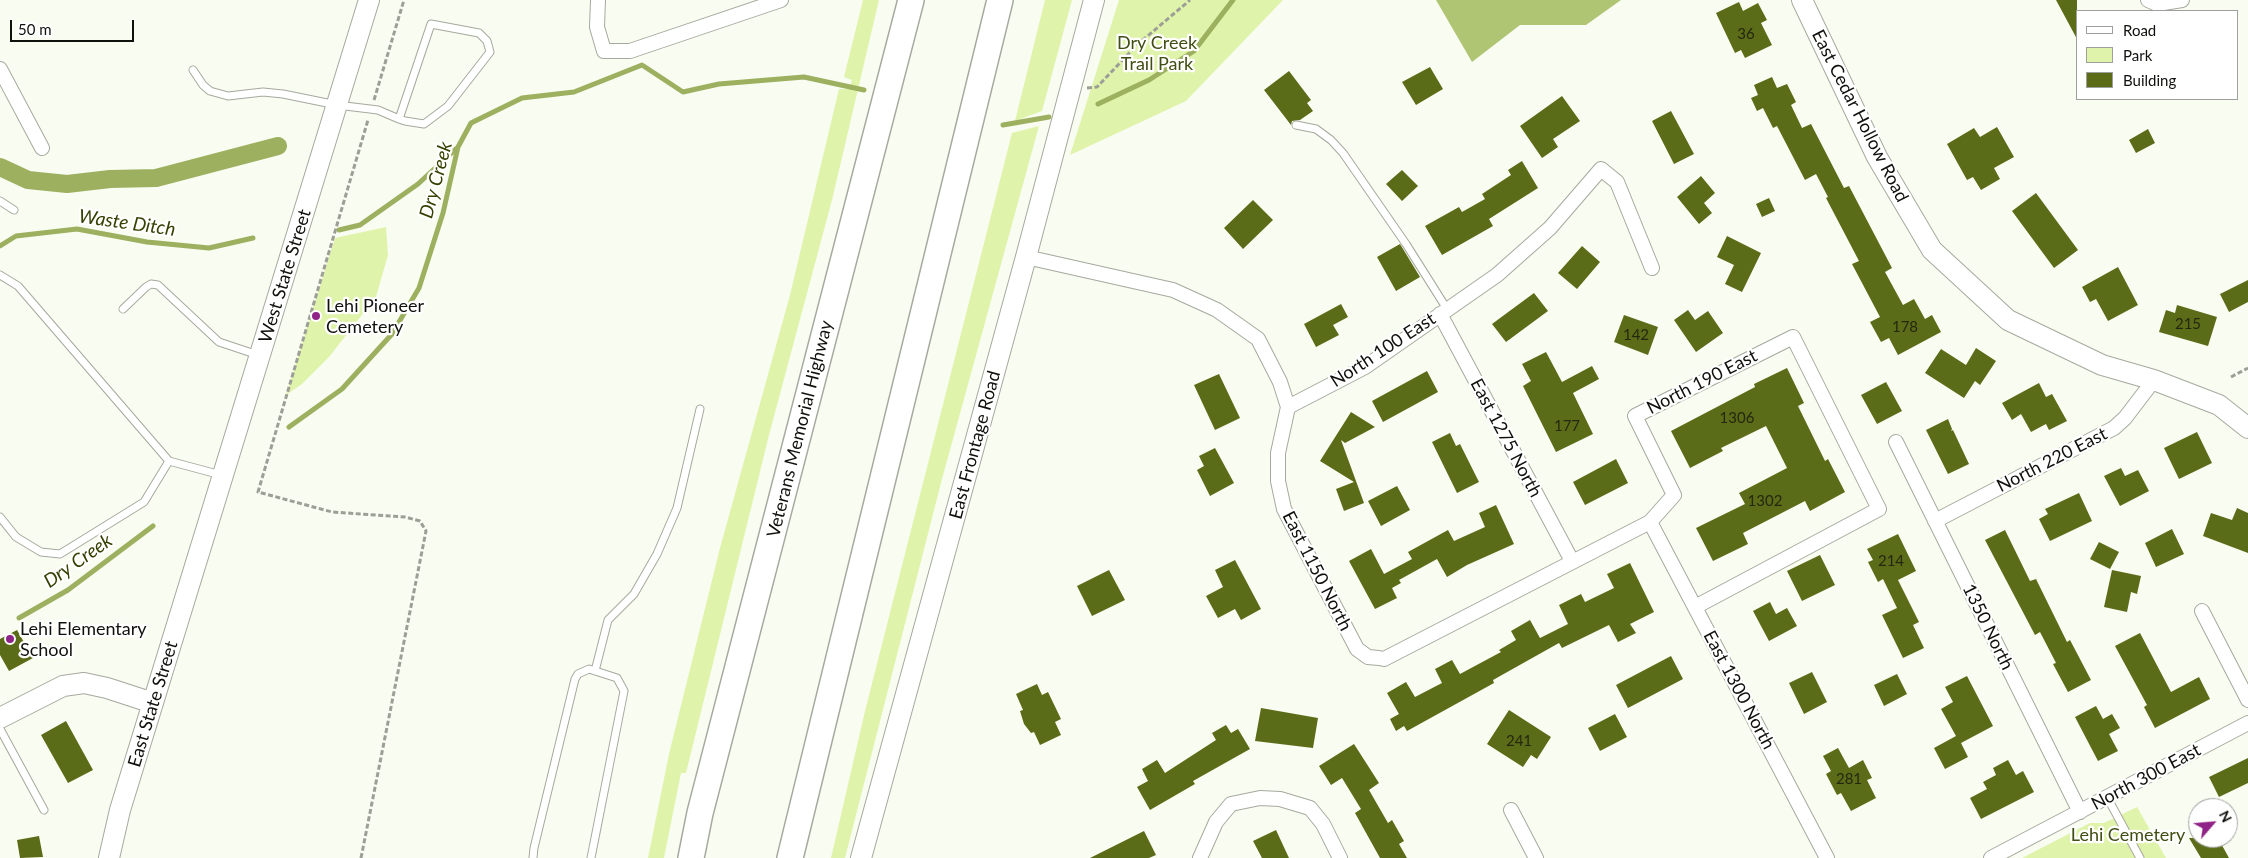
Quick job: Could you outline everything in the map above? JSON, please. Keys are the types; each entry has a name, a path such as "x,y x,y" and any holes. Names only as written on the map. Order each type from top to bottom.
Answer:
{"highway":[{"name":"Veterans Memorial Highway","path":"691,858 700,813 911,0"},
{"path":"790,858 1000,0"}],"street":[{"name":"West State Street","path":"200,551 369,0"},
{"path":"598,0 597,27 604,51 630,51 781,0"},
{"name":"East Frontage Road","path":"861,858 1026,257 1094,0"},
{"name":"East Cedar Hollow Road","path":"1802,0 1877,157 1932,250 2008,320 2102,365 2154,380 2219,405 2248,428"},
{"path":"2153,2 2182,0"},
{"path":"0,69 42,148"},
{"name":"North 100 East","path":"1288,407 1365,367 1497,274 1550,228 1601,169 1617,182 1652,268"},
{"path":"1026,257 1173,290 1217,310 1258,339 1280,382 1288,407"},
{"name":"East 1275 North","path":"1443,312 1572,562"},
{"name":"North 190 East","path":"1379,658 1384,659 1650,522 1674,495 1635,416 1793,337 1879,509 1695,607"},
{"name":"North 220 East","path":"1935,521 2114,428 2125,418 2154,380"},
{"name":"East 1150 North","path":"1288,407 1278,453 1278,481 1284,509 1357,649 1368,657 1379,658"},
{"name":"1350 North","path":"1896,442 2080,812"},
{"name":"East 1300 North","path":"1650,522 1827,858"},
{"name":"East State Street","path":"109,858 120,810 200,551"},
{"path":"2202,611 2248,700"},
{"path":"0,718 63,686 84,683 107,688 153,703"},
{"name":"North 300 East","path":"1991,858 2248,723"},
{"path":"1200,858 1216,822 1231,804 1260,798 1280,798 1310,808 1323,824 1340,858"},
{"path":"1511,810 1536,858"}],"lane":[{"path":"193,70 203,85 218,94 228,96 264,92 284,94 337,105 372,109 399,119 424,124 448,106 490,52 486,41 479,33 431,24 399,119"},
{"path":"1296,125 1316,130 1331,140 1343,153 1406,244 1443,312"},
{"path":"0,201 14,210"},
{"path":"0,275 18,286 169,461 224,476"},
{"path":"123,309 146,287 151,284 158,284 219,342 261,356"},
{"path":"595,671 608,620 634,594 657,554 677,508 700,409"},
{"path":"0,517 16,537 41,552 60,554 144,502 169,461"},
{"path":"533,858 575,679 584,670 595,671 617,678 624,691 591,858"},
{"path":"0,729 44,810"},
{"path":"2107,797 2140,858"}],"path":[{"path":"361,858 426,531 420,521 405,517 332,512 258,492 404,0"},
{"path":"1084,89 1097,87 1137,45 1190,0"},
{"path":"2231,377 2248,368"}],"green space":[{"path":"863,0 879,0 832,200 769,435 686,773 681,773 664,858 648,858 669,754 720,548 790,295 839,89 849,89 852,80 844,77"},
{"path":"1045,0 1072,0 1042,111 1015,121"},
{"name":"Dry Creek Trail Park","path":"1119,0 1283,0 1186,101 1070,155"},
{"path":"1436,0 1621,0 1586,25 1520,25 1472,62"},
{"path":"1039,126 942,479 845,858 831,858 865,711 1012,133"},
{"path":"386,227 388,255 376,297 329,357 302,384 286,395 335,238"},
{"name":"Lehi Cemetery","path":"2137,807 2166,858 2022,858 2090,823 2104,823"}],"building":[{"path":"2056,0 2077,0 2076,37"},
{"path":"1739,2 1743,11 1758,3 1767,20 1761,23 1772,45 1745,58 1741,50 1735,53 1716,13"},
{"path":"1430,67 1443,89 1416,105 1402,82"},
{"path":"1289,71 1311,100 1307,103 1313,111 1300,120 1292,121 1291,125 1264,90"},
{"path":"1772,77 1777,88 1787,84 1796,102 1791,105 1802,128 1811,124 1844,188 1849,186 1892,268 1885,272 1903,305 1914,299 1925,319 1932,315 1941,332 1898,355 1889,338 1881,342 1870,322 1880,317 1852,264 1859,261 1826,198 1828,197 1816,174 1805,180 1777,126 1773,128 1763,108 1757,111 1751,98 1758,95 1754,85"},
{"path":"1562,96 1580,121 1553,139 1558,147 1542,158 1520,126"},
{"path":"1671,111 1694,154 1674,164 1652,121"},
{"path":"1997,127 2014,157 1994,168 2000,179 1981,190 1973,177 1967,180 1947,144 1974,128 1980,137"},
{"path":"2148,129 2155,143 2136,153 2129,140"},
{"path":"1522,161 1538,188 1489,219 1493,226 1442,255 1425,226 1459,207 1462,212 1485,199 1482,194 1511,175 1508,170"},
{"path":"1402,170 1418,186 1402,201 1386,184"},
{"path":"1701,176 1715,193 1704,203 1712,213 1699,224 1677,197"},
{"path":"2036,193 2078,250 2054,268 2012,211"},
{"path":"1769,198 1775,211 1762,217 1756,204"},
{"path":"1253,200 1273,220 1243,249 1224,228"},
{"path":"1727,236 1761,253 1742,292 1725,284 1734,265 1717,257"},
{"path":"1400,244 1420,277 1396,291 1377,257"},
{"path":"1582,246 1600,262 1577,289 1558,273"},
{"path":"2118,267 2138,305 2108,321 2096,299 2090,302 2082,287"},
{"path":"2248,280 2248,302 2229,312 2220,294"},
{"path":"1534,293 1548,311 1506,342 1492,324"},
{"path":"1341,304 1348,317 1333,325 1339,335 1316,347 1304,324"},
{"path":"2177,305 2217,317 2208,346 2159,332 2166,310 2175,313"},
{"path":"1688,310 1695,320 1708,311 1723,333 1696,352 1674,320"},
{"path":"1624,315 1658,327 1648,355 1614,342"},
{"path":"1976,348 1996,361 1980,385 1975,381 1964,398 1925,373 1941,349 1966,365"},
{"path":"1546,352 1562,382 1592,366 1599,379 1573,393 1593,434 1556,452 1523,386 1531,381 1522,364"},
{"path":"1787,368 1804,403 1798,406 1825,461 1828,459 1845,492 1810,511 1805,501 1743,533 1748,544 1713,561 1696,528 1745,504 1739,493 1787,468 1766,426 1721,448 1723,451 1690,468 1671,431 1755,387 1754,384"},
{"path":"1427,371 1438,392 1383,422 1372,401"},
{"path":"1219,374 1240,418 1215,430 1194,385"},
{"path":"1886,382 1902,411 1877,424 1861,395"},
{"path":"2039,383 2046,397 2052,394 2067,421 2049,430 2046,424 2031,432 2021,414 2012,420 2002,403"},
{"path":"1351,412 1375,427 1345,443 1341,440 1364,503 1344,511 1336,489 1354,482 1320,461"},
{"path":"1948,419 1951,431 1953,430 1969,464 1948,474 1926,430"},
{"path":"2197,432 2212,463 2179,479 2164,448"},
{"path":"1450,433 1456,446 1460,444 1479,482 1457,493 1432,442"},
{"path":"1215,448 1234,483 1210,496 1197,470 1204,466 1199,456"},
{"path":"1616,459 1628,483 1585,505 1573,482"},
{"path":"2121,468 2125,476 2138,470 2149,491 2120,506 2104,476"},
{"path":"1397,486 1410,510 1381,526 1368,501"},
{"path":"2079,493 2092,521 2050,541 2039,519 2048,514 2045,509"},
{"path":"1496,505 1514,544 1467,565 1447,577 1437,559 1399,580 1401,583 1392,588 1397,598 1375,609 1349,561 1371,549 1384,574 1412,559 1408,552 1448,530 1454,541 1485,527 1479,513"},
{"path":"2237,508 2248,513 2248,553 2203,536 2211,513 2232,520"},
{"path":"2172,529 2184,554 2156,567 2145,543"},
{"path":"2005,530 2030,581 2036,579 2067,642 2070,640 2091,680 2068,692 2053,664 2056,663 2040,632 2035,635 1985,540"},
{"path":"1898,534 1916,571 1898,580 1919,622 1913,625 1924,648 1903,658 1882,615 1897,608 1883,579 1878,582 1868,562 1873,560 1867,549"},
{"path":"2099,542 2119,552 2110,569 2090,559"},
{"path":"1820,555 1835,585 1802,601 1787,571"},
{"path":"1235,560 1261,609 1241,620 1235,609 1218,618 1206,596 1223,587 1215,570"},
{"path":"1630,563 1654,612 1630,624 1636,633 1618,642 1609,625 1562,648 1559,643 1493,680 1494,683 1407,731 1404,726 1396,731 1390,719 1399,714 1387,693 1406,682 1415,697 1442,683 1435,669 1452,660 1460,674 1501,652 1499,650 1516,640 1511,631 1530,620 1540,638 1568,624 1559,605 1581,594 1585,602 1614,588 1607,574"},
{"path":"1109,570 1125,600 1092,616 1077,586"},
{"path":"2112,570 2141,576 2137,594 2131,592 2127,612 2104,607"},
{"path":"1770,602 1776,614 1787,608 1797,626 1769,641 1753,611"},
{"path":"17,630 33,658 9,671 0,655 0,639"},
{"path":"2140,633 2171,692 2199,677 2210,699 2155,728 2144,707 2147,705 2115,646"},
{"path":"1671,656 1683,679 1628,708 1616,685"},
{"path":"1812,672 1827,702 1804,714 1789,683"},
{"path":"1897,674 1907,694 1884,706 1874,685"},
{"path":"1967,676 1993,726 1961,743 1968,757 1945,769 1934,748 1956,736 1941,709 1953,702 1945,687"},
{"path":"1037,684 1042,695 1048,692 1061,719 1055,722 1061,735 1040,745 1034,732 1031,733 1024,724 1020,711 1023,710 1016,694"},
{"path":"2096,706 2103,719 2112,714 2120,728 2109,734 2118,751 2098,761 2075,717"},
{"path":"1261,708 1318,718 1313,748 1255,741"},
{"path":"1509,710 1551,737 1537,759 1531,755 1523,767 1487,744"},
{"path":"1615,714 1627,737 1600,751 1588,728"},
{"path":"66,721 93,770 68,783 41,735"},
{"path":"1226,725 1231,733 1238,729 1250,749 1193,781 1195,784 1150,810 1137,787 1148,781 1142,769 1157,760 1165,773 1216,740 1212,733"},
{"path":"1354,744 1379,783 1369,790 1388,823 1392,820 1404,841 1399,844 1407,858 1380,858 1355,813 1361,809 1342,778 1331,785 1319,766"},
{"path":"1838,748 1849,768 1863,760 1872,778 1867,780 1876,798 1851,811 1841,793 1837,795 1826,774 1831,771 1823,756"},
{"path":"2248,758 2248,783 2219,797 2209,777"},
{"path":"2008,760 2016,775 2023,771 2034,792 1981,819 1970,798 1987,789 1983,782 1996,775 1993,768"},
{"path":"1276,830 1289,858 1262,858 1253,841"},
{"path":"1144,831 1156,855 1149,858 1090,858"},
{"path":"39,836 43,857 20,858 17,840"},
{"path":"2195,848 2224,848 2229,858 2201,858"}],"waterway":[{"name":"Dry Creek","path":"1098,104 1149,80 1194,51 1233,0"},
{"name":"Dry Creek","path":"289,427 342,389 392,334 419,288 443,213 458,147 471,123 522,98 574,92 642,65 683,92 719,84 804,77 864,90"},
{"name":"Dry Creek","path":"1003,125 1049,117"},
{"path":"0,167 28,180 67,184 110,179 156,178 278,146"},
{"name":"Waste Ditch","path":"339,230 360,225 418,184 458,147"},
{"name":"Waste Ditch","path":"0,246 16,236 77,229 147,242 209,248 253,238"},
{"name":"Dry Creek","path":"19,618 68,590 153,526"}],"place":[{"name":"Lehi Pioneer Cemetery","path":"316,316"},
{"name":"Lehi Elementary School","path":"10,639"}]}
